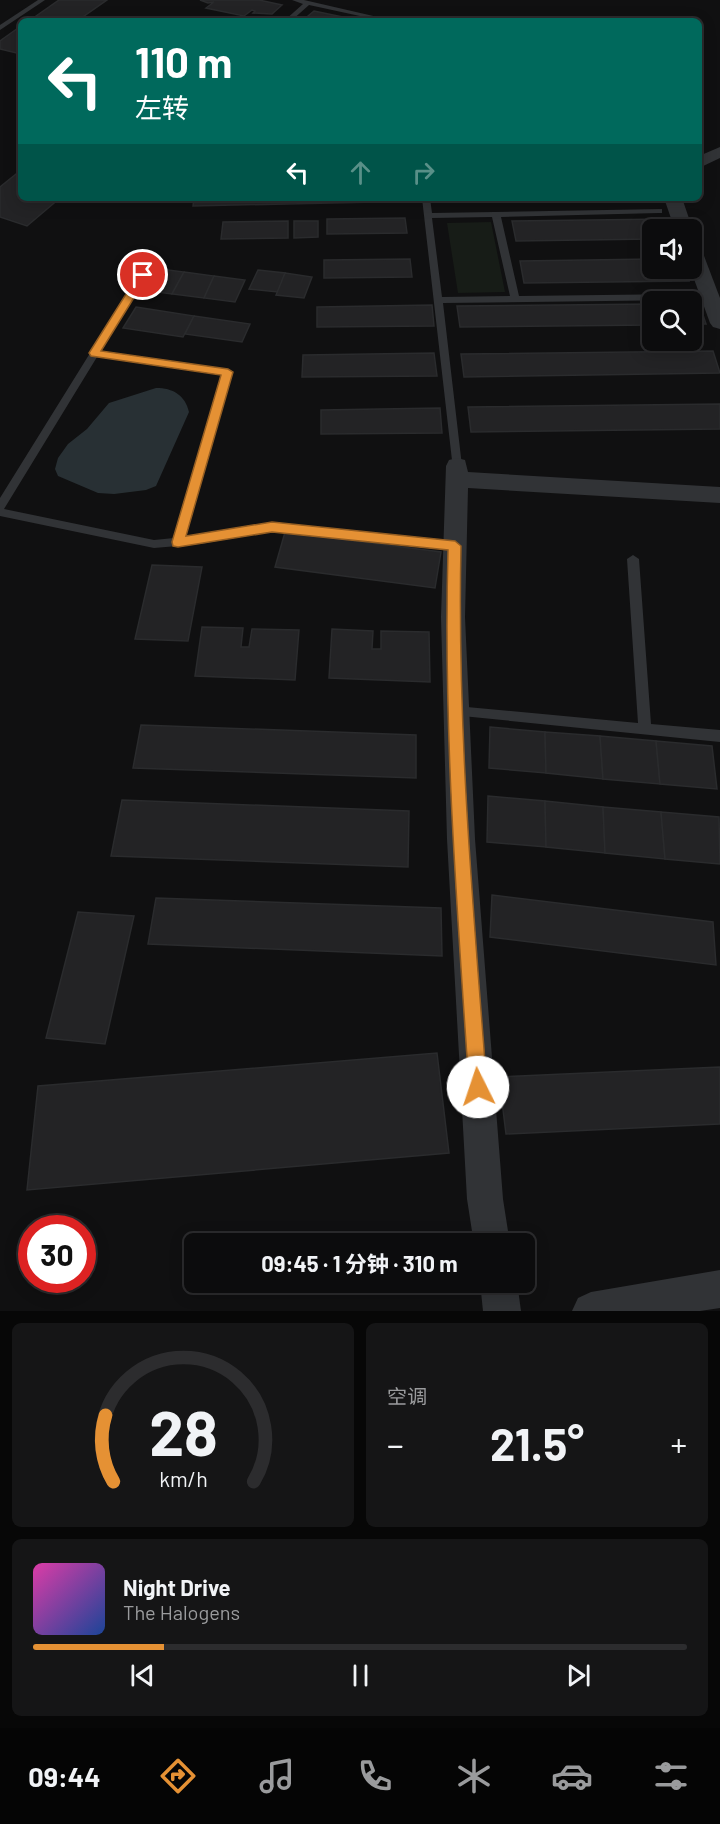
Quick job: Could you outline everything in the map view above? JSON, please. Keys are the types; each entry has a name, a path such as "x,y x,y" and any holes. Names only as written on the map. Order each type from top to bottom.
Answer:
{"street":[{"path":"702,161 720,152"},
{"path":"674,201 680,219"},
{"path":"702,275 720,323"},
{"path":"490,1233 485,1199 462,862 453,617 457,473 720,495"},
{"path":"591,1311 720,1289"},
{"path":"500,1293 502,1311"}],"lane":[{"path":"0,28 42,0"},
{"path":"295,0 378,18"},
{"path":"290,18 308,3"},
{"path":"426,201 457,473"},
{"path":"428,216 659,211"},
{"path":"496,215 515,299"},
{"path":"0,507 155,255"},
{"path":"438,300 642,298"},
{"path":"94,353 228,372 178,542"},
{"path":"0,512 154,544 272,527 455,546"},
{"path":"633,559 645,729"},
{"path":"456,711 720,736"}],"shaded area":[{"path":"491,222 505,292 458,293 447,223"},
{"path":"156,388 173,391 185,401 189,412 156,486 146,490 114,494 98,493 58,476 55,469 58,458 68,444 87,429 109,403"}],"building":[{"path":"59,0 107,0 81,18 33,18"},
{"path":"200,0 259,0 282,5 272,14 253,13 255,11 252,10 244,16 206,8 214,2 208,3"},
{"path":"314,11 348,18 306,18"},
{"path":"18,28 18,53 0,49 0,41"},
{"path":"18,172 18,201 56,201 27,226 0,217 0,187"},
{"path":"194,201 420,201 193,206"},
{"path":"405,218 407,233 327,234 327,219"},
{"path":"642,219 642,239 516,241 512,221"},
{"path":"288,221 288,238 221,239 223,222"},
{"path":"294,221 318,221 318,237 294,238"},
{"path":"410,259 412,277 324,278 324,260"},
{"path":"642,259 642,279 688,279 689,281 524,283 520,261"},
{"path":"153,268 184,272 172,294 141,290"},
{"path":"258,270 285,273 278,292 249,289"},
{"path":"184,272 214,276 204,298 172,294"},
{"path":"285,273 312,277 304,298 276,295"},
{"path":"214,276 245,280 235,302 204,298"},
{"path":"642,304 642,325 460,327 457,306"},
{"path":"432,305 434,326 317,327 317,307"},
{"path":"136,307 194,316 183,337 123,328"},
{"path":"702,312 706,324 702,324"},
{"path":"194,316 250,324 242,342 185,334"},
{"path":"713,351 720,373 464,377 461,354"},
{"path":"434,353 437,376 302,377 303,355"},
{"path":"720,404 720,429 471,432 468,407"},
{"path":"440,408 442,433 321,434 321,410"},
{"path":"285,532 441,552 435,588 275,567"},
{"path":"152,565 202,567 188,641 135,639"},
{"path":"202,627 243,628 241,647 249,647 252,629 299,630 295,680 195,676"},
{"path":"332,629 373,631 372,649 381,649 381,631 429,632 430,682 329,678"},
{"path":"141,725 416,735 416,778 133,768"},
{"path":"490,727 545,732 546,773 489,768"},
{"path":"545,732 600,736 603,779 546,773"},
{"path":"600,736 656,741 660,784 603,779"},
{"path":"656,741 712,746 717,789 660,784"},
{"path":"488,796 545,801 546,847 487,842"},
{"path":"122,800 409,811 408,867 111,856"},
{"path":"545,801 603,807 605,853 546,847"},
{"path":"603,807 661,812 665,859 605,853"},
{"path":"661,812 719,817 720,864 665,859"},
{"path":"492,895 713,922 716,965 490,937"},
{"path":"156,898 441,908 442,956 148,944"},
{"path":"78,912 134,916 105,1044 46,1038"},
{"path":"437,1053 449,1153 27,1190 38,1086"},
{"path":"720,1067 720,1124 506,1134 499,1077"}],"route":[{"path":"143,275 94,353 228,372 178,542 272,527 455,546 453,617 461,839 478,1087"}]}
